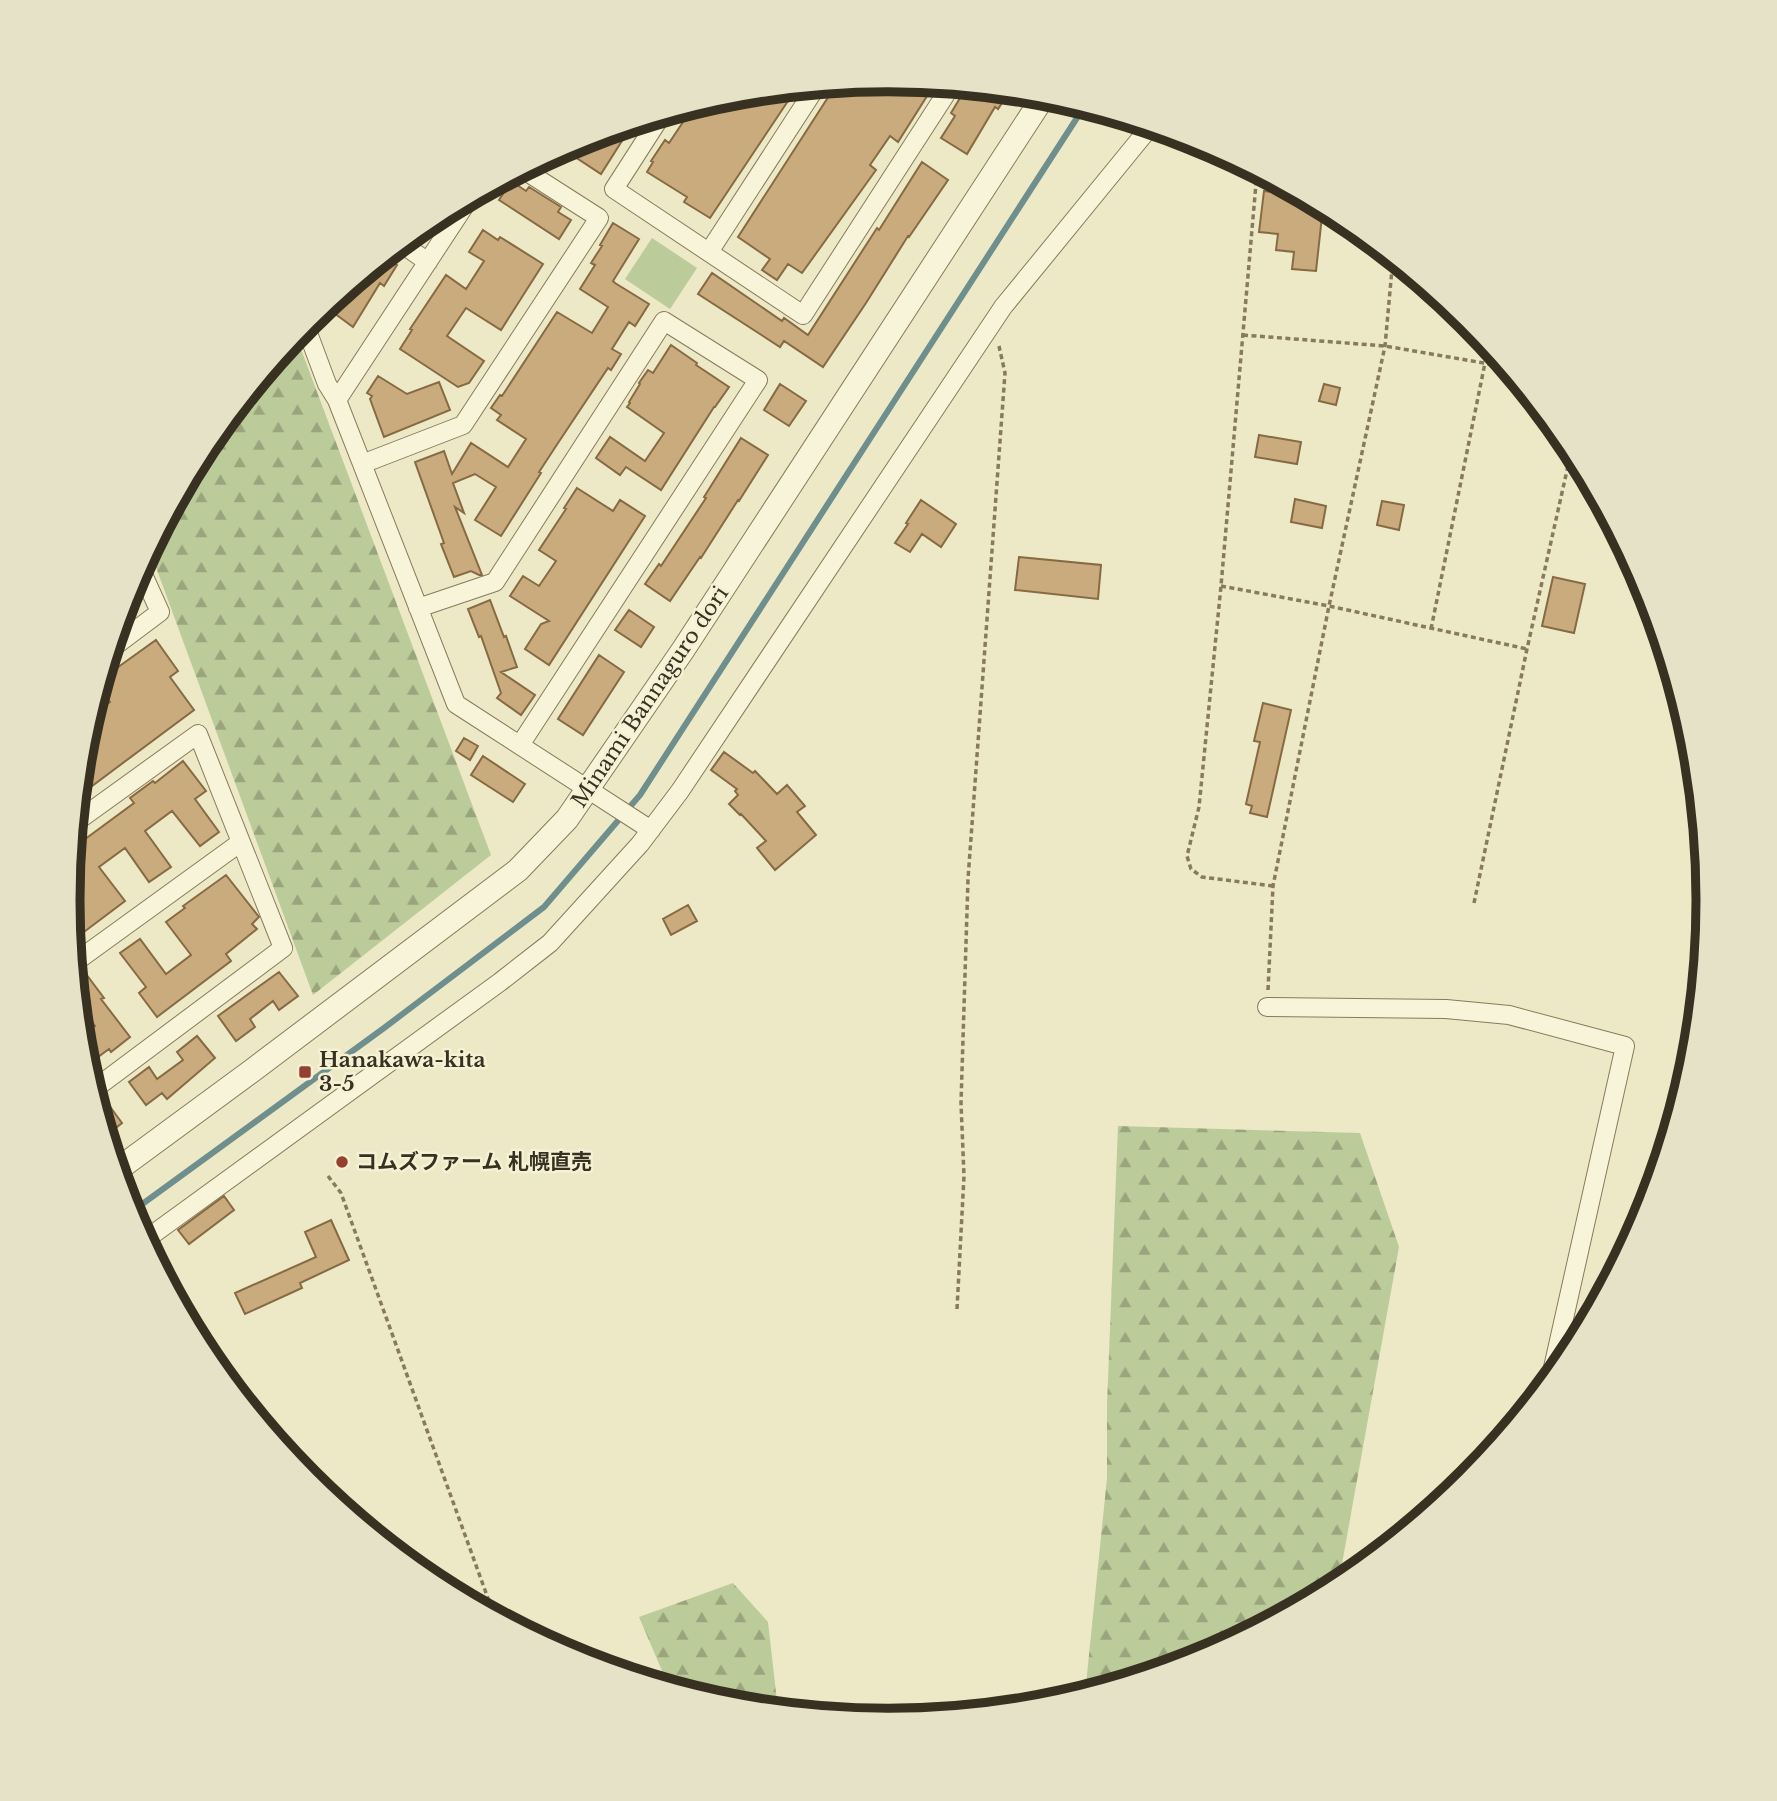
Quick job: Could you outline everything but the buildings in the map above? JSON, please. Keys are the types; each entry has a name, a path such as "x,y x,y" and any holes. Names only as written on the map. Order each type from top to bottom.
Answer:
{"street":[{"path":"653,128 614,189 803,315 946,94"},
{"path":"709,252 811,96"},
{"name":"Minami Bannaguro dori","path":"125,1164 518,870 567,819 683,650 1037,106"},
{"path":"153,1234 550,943 651,830 680,791 994,320 1144,134"},
{"path":"362,464 463,425 599,218 532,175"},
{"path":"337,400 456,219"},
{"path":"410,250 428,262"},
{"path":"418,608 495,582 664,320 758,380 520,745"},
{"path":"310,337 327,384 337,400 456,704 651,830"},
{"path":"124,639 160,612 146,582"},
{"path":"85,815 198,734 283,948 102,1083"},
{"path":"82,957 241,842"},
{"path":"1267,1007 1446,1009 1509,1016 1625,1046 1556,1355"}],"path":[{"path":"1256,181 1222,586 1199,807 1187,856 1191,869 1202,877 1273,886"},
{"path":"1267,1007 1273,886 1385,346 1392,269"},
{"path":"957,1309 964,1176 961,1103 968,879 1005,373 994,320"},
{"path":"1243,335 1385,346 1493,364"},
{"path":"1431,629 1485,363"},
{"path":"1474,903 1568,465"},
{"path":"1222,586 1527,649"},
{"path":"328,1176 341,1193 490,1603"}],"green space":[{"path":"652,238 697,268 670,309 625,279"},
{"path":"300,347 491,855 313,995 155,564 189,496 217,452 247,409"},
{"path":"1118,1126 1360,1133 1399,1247 1341,1569 1292,1600 1198,1647 1148,1666 1086,1684 1107,1478 1107,1405"},
{"path":"733,1583 768,1622 777,1701 665,1677 639,1617"}],"waterway":[{"path":"140,1206 384,1028 544,907 640,795 1079,116"}],"place":[{"name":"Hanakawa-kita 3-5","path":"305,1072"},
{"name":"コムズファーム 札幌直売","path":"342,1162"}]}
